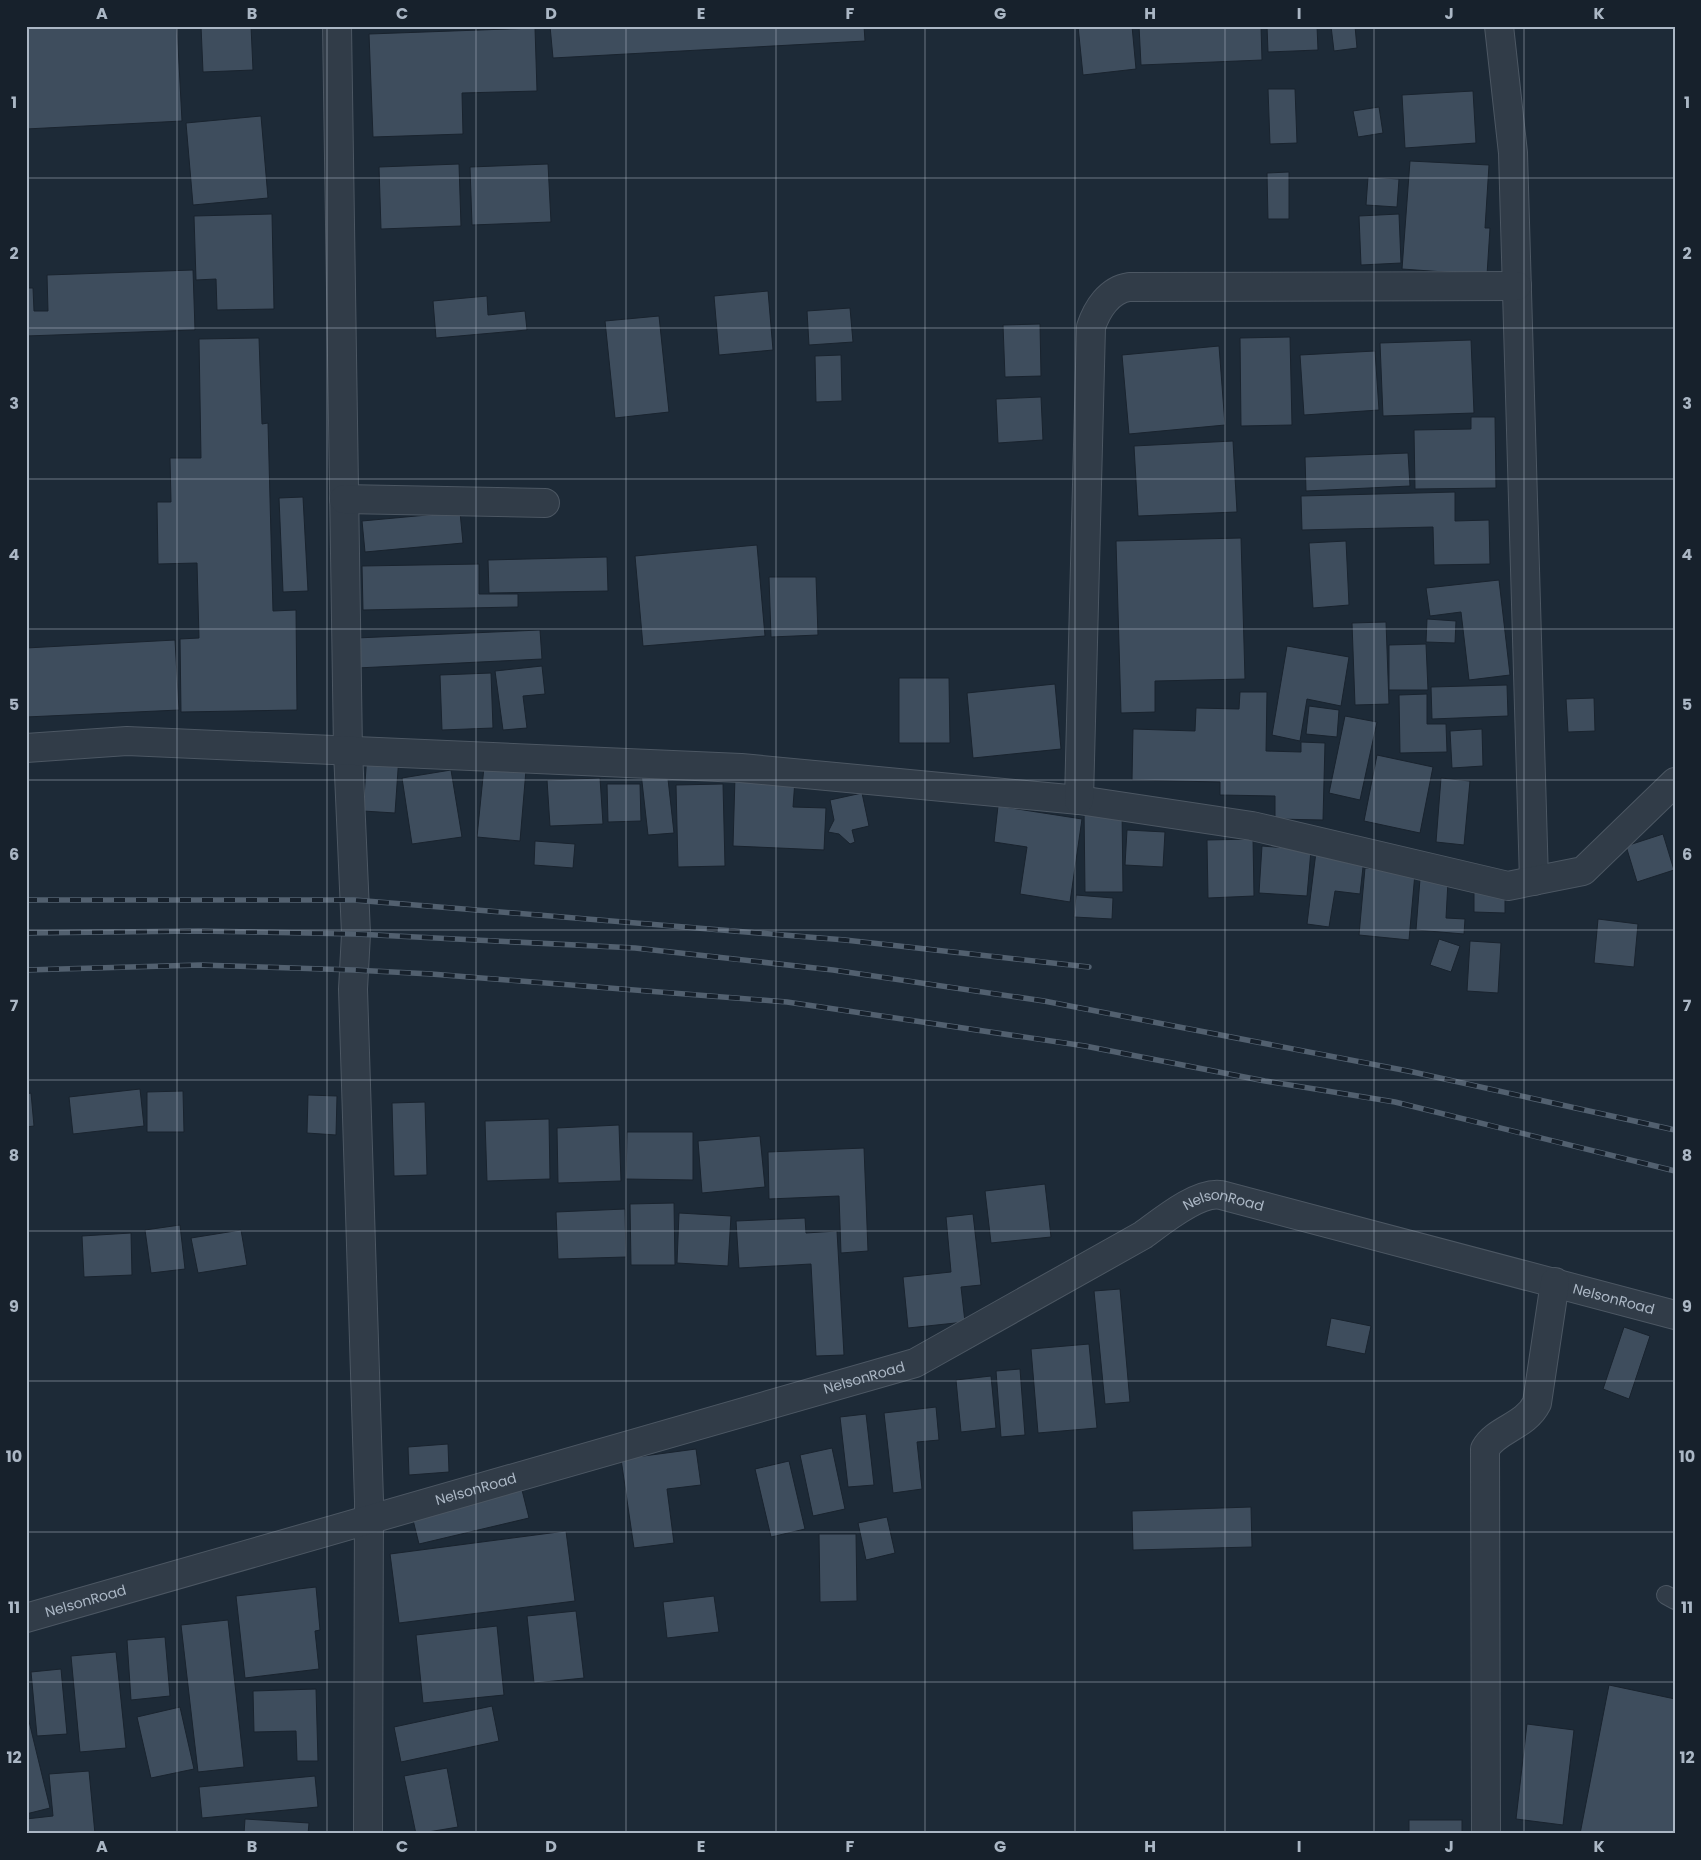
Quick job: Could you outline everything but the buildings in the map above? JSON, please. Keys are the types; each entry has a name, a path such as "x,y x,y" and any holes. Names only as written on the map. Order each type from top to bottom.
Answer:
{"street":[{"path":"337,26 348,751 356,934 353,990 369,1520 368,1834"},
{"path":"1500,26 1512,153 1534,881"},
{"path":"1079,800 1092,327 1098,309 1108,298 1123,288 1129,287 1516,286"},
{"path":"344,499 545,503"},
{"path":"26,748 127,741 741,768 1079,800 1252,826 1508,886 1583,871 1675,782"},
{"name":"NelsonRoad","path":"26,1618 915,1363 1143,1235 1178,1211 1210,1195 1221,1195 1675,1315"},
{"path":"1486,1834 1485,1449 1490,1443 1527,1418 1537,1403 1555,1282"}],"railway":[{"path":"26,900 354,900 845,940 1089,967"},
{"path":"26,933 198,931 356,934 635,948 833,970 1044,1001 1413,1072 1675,1130"},
{"path":"26,970 200,965 354,970 431,974 787,1002 1085,1046 1265,1081 1395,1102 1675,1171"}]}
